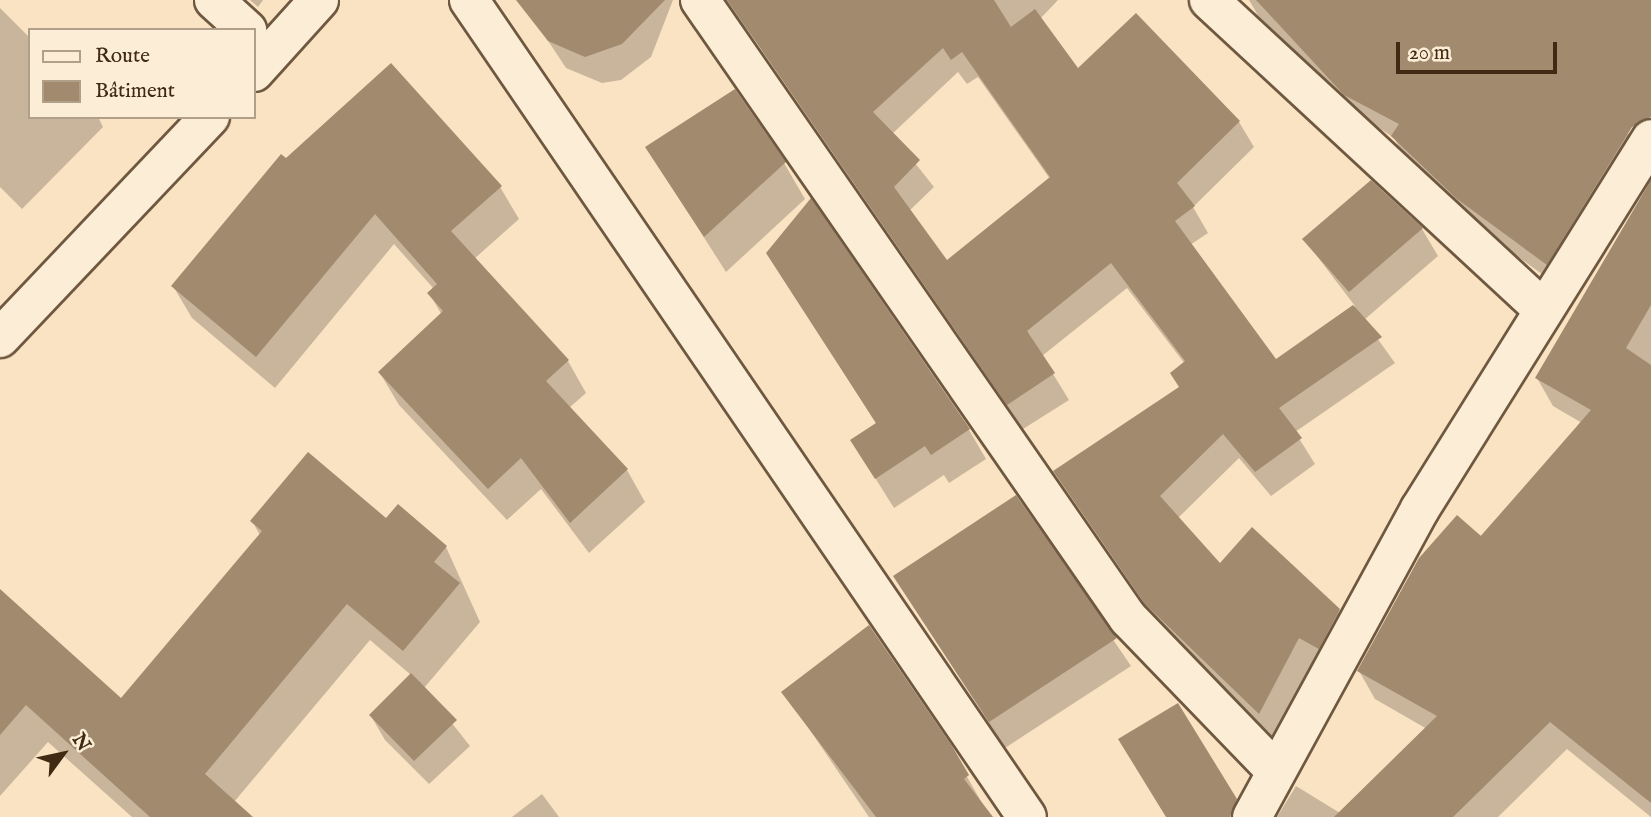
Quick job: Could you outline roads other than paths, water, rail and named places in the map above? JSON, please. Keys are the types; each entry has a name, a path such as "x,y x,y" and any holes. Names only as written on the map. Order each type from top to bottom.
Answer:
{"street":[{"path":"214,0 240,28"},
{"path":"257,47 319,0"},
{"path":"469,0 1027,817"},
{"path":"700,0 1128,618 1275,771"},
{"path":"1209,0 1541,307"},
{"path":"0,338 209,119"},
{"path":"1252,817 1275,771 1541,307 1651,139"}]}
